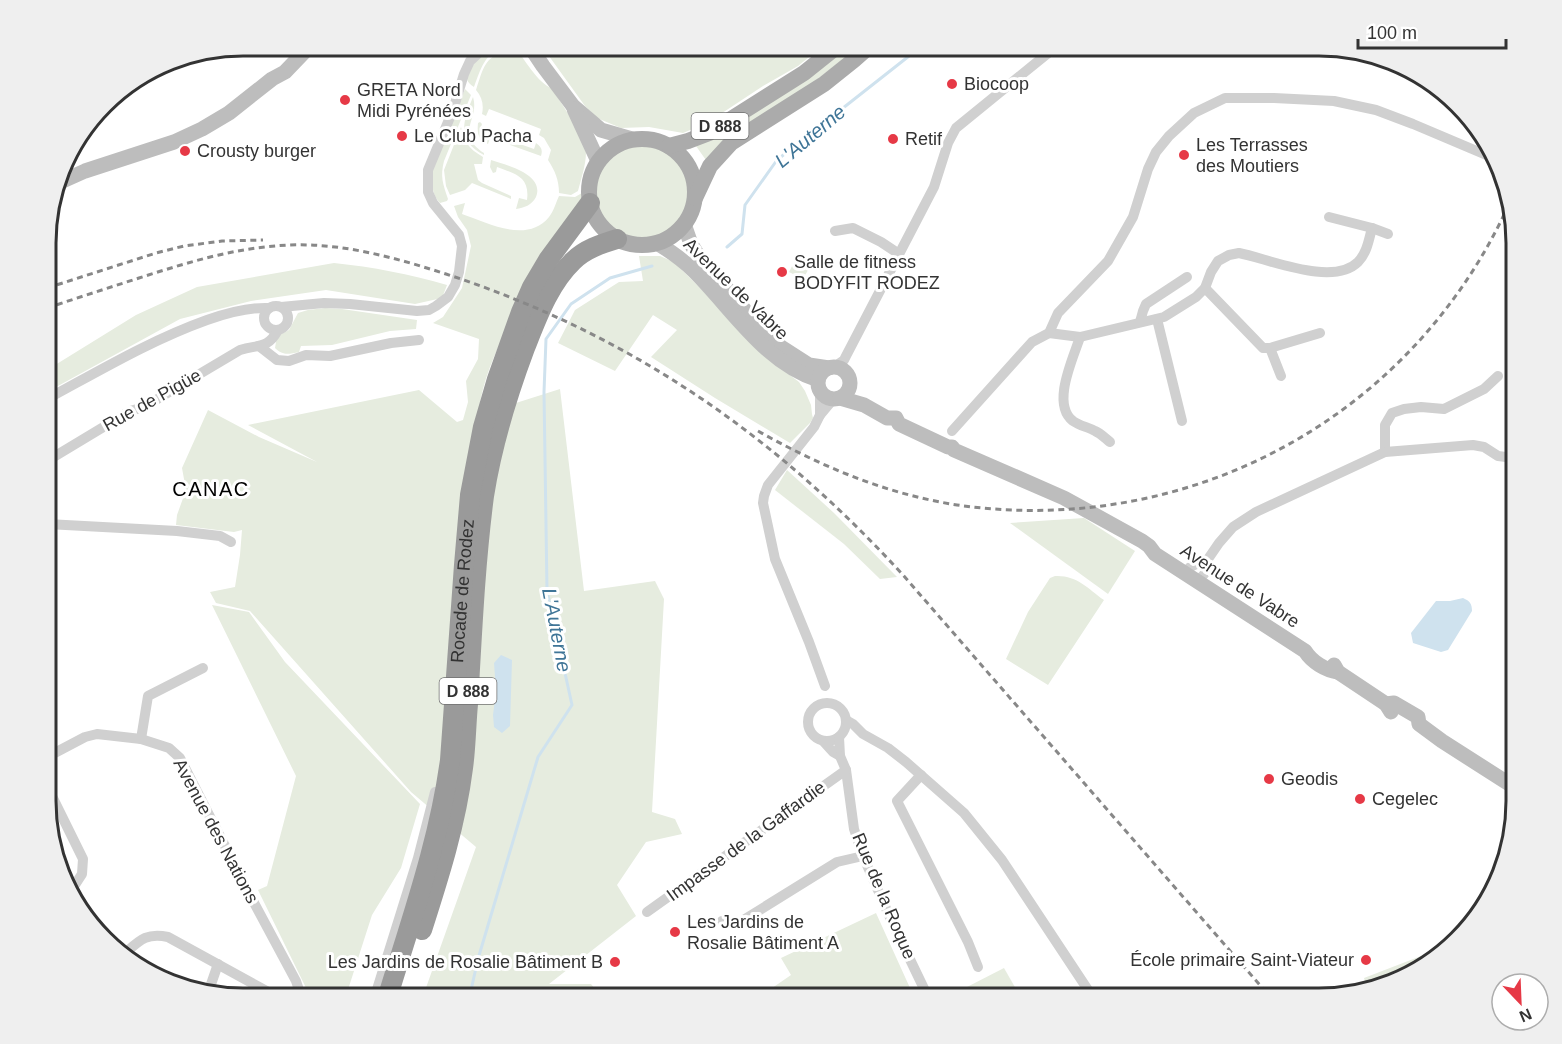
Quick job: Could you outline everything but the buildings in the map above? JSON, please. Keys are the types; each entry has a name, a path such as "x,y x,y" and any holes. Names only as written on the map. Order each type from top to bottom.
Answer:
{"highway":[{"name":"Rocade de Rodez","path":"390,988 432,852 446,792 470,495 483,427 497,379 532,287 548,260 590,203"},
{"name":"Rocade de Rodez","path":"404,988 455,819 463,767 478,551 484,496 495,442 517,370 551,288 578,256 593,247 617,239"},
{"path":"435,792 447,694 456,589 464,564"}],"main road":[{"path":"66,179 174,142 202,129 229,113 272,79 285,72 297,56"},
{"path":"536,56 573,106 601,130 632,140"},
{"name":"D 888","path":"669,146 709,133 804,73 825,56"},
{"name":"D 888","path":"695,199 710,166 731,143 824,84 859,56"},
{"path":"573,106 598,161"},
{"path":"632,140 651,140 669,146 681,155 690,168 695,199 691,212 684,224 672,235 657,243 642,245 617,239 602,227 594,216 590,203 588,193 590,182 598,161 619,144 632,140"},
{"name":"Avenue de Vabre","path":"684,224 691,244 702,262 762,331 780,347 809,365 838,366"},
{"name":"Avenue de Vabre","path":"657,243 694,271 744,327 777,357 802,375 945,446 1064,498 1110,525 1138,548 1146,553 1155,554 1305,651 1313,652 1334,664 1338,672 1386,704 1394,703 1418,717 1419,724 1506,782"},
{"path":"838,366 849,378 832,391 822,372 838,366"}],"street":[{"path":"56,394 145,346 222,315 250,309 276,312 324,303 417,311 429,310 448,297 459,272 462,246 459,235 433,203 428,192 428,170 450,118 464,74 470,61 475,56"},
{"path":"838,366 934,188 948,142 956,128 1044,56"},
{"path":"1049,333 1058,313 1108,261 1133,217 1148,169 1156,152 1169,136 1194,113 1225,98 1334,101 1376,110 1484,154"},
{"path":"1329,217 1388,234"},
{"path":"835,231 853,228 899,254"},
{"path":"945,446 952,431 1032,342 1049,333 1080,337 1164,317 1196,297 1205,288 1218,261 1229,255 1239,253 1312,272 1330,273 1346,269 1357,263 1366,251 1372,228"},
{"path":"1140,322 1146,304 1187,277"},
{"path":"1205,288 1263,348 1320,333"},
{"path":"276,312 287,323 281,329 274,329 265,323 276,312"},
{"path":"1157,319 1182,421"},
{"path":"274,329 259,346 277,360 289,361 306,355 330,356 380,345 419,340"},
{"path":"1080,337 1063,393 1064,406 1071,419 1097,431 1110,442"},
{"name":"Rue de Pigüe","path":"56,456 130,411 144,408 240,350 259,346"},
{"path":"1270,348 1281,376"},
{"path":"1385,452 1385,425 1392,413 1421,407 1444,409 1484,389 1498,376"},
{"path":"832,391 814,427 768,485 763,503 775,559 834,704"},
{"path":"1191,578 1190,567 1208,559 1233,527 1256,512 1385,452 1473,445 1484,447 1498,456 1506,457"},
{"path":"56,524 177,531 220,536 231,542"},
{"path":"141,739 148,696 203,668"},
{"path":"817,705 828,702 843,710 846,720 841,734 834,740 823,741 813,735 807,723 825,686"},
{"path":"846,720 859,731 888,748 964,813 1002,860 1086,988"},
{"path":"841,734 859,731"},
{"name":"Avenue des Nations","path":"56,752 85,737 97,734 141,739 169,748 180,758 297,988"},
{"name":"Rue de la Roque","path":"841,734 840,756 846,770 854,829 892,922 923,988"},
{"name":"Rue de la Roque","path":"823,741 840,756"},
{"name":"Impasse de la Gaffardie","path":"647,912 846,770"},
{"path":"921,775 897,801 968,942 978,967"},
{"path":"377,988 418,858 435,792"},
{"path":"56,804 83,859 82,874 75,884"},
{"path":"722,921 737,924 837,862 863,855"},
{"path":"129,950 142,938 156,934 168,937 261,988"},
{"path":"210,986 218,964"}],"shaded area":[{"path":"482,56 489,56 481,68 474,87 467,79 474,64"},
{"path":"494,56 521,56 536,76 552,88 585,146 585,162 578,191 571,195 559,193 556,176 548,160 551,150 544,138 539,135 541,129 489,109 486,116 482,114 482,101 476,90 485,66"},
{"path":"549,56 810,56 707,123 683,133 649,127 621,128 597,118 585,106"},
{"path":"837,56 848,56 708,163 696,146"},
{"path":"465,89 471,95 444,161 442,172 448,199 440,203 432,184 432,171"},
{"path":"473,97 474,105 469,133 475,146 484,155 469,143 464,129"},
{"path":"478,123 482,124 480,130 534,149 536,143 541,148 541,156 490,138 488,144 479,136"},
{"path":"461,127 468,145 483,157 482,164 474,164 478,180 511,196 511,199 472,183 465,190 450,195 444,170"},
{"path":"642,146 659,150 674,160 684,175 688,192 684,209 674,224 659,234 642,238 625,234 610,224 600,209 596,192 600,175 610,160 625,150"},
{"path":"491,160 522,172 535,182 536,197 532,202 516,209 519,198 527,200 524,181 516,174 497,167 496,172 493,173 490,167"},
{"path":"582,193 581,199 498,347 481,397 478,415 560,389 584,591 655,581 664,599 652,812 675,819 682,834 646,842 617,885 636,916 549,984 591,984 594,988 426,988 476,847 411,792 250,611 216,603 210,592 235,587 242,530 234,532 176,525 186,490 182,468 208,410 259,437 317,462 248,425 419,390 457,422 463,420 468,402 466,381 478,359 479,339 433,323 443,317 462,288 471,246 467,230 454,206 465,203 462,214 495,226 519,230 540,225 549,217 559,196 575,197"},
{"path":"798,255 812,263 803,279 789,272"},
{"path":"639,256 660,256 674,262 782,369 799,382 811,405 813,418 790,443 651,357 677,330 653,315 615,371 558,343 575,310 619,282 643,281"},
{"path":"334,263 391,271 447,285 442,298 415,304 326,290 251,301 180,319 56,387 56,364 136,315 197,287"},
{"path":"325,308 417,320 416,329 390,331 332,345 301,346 299,352 292,353 283,353 275,348 277,336 289,330 298,313"},
{"path":"787,470 834,513 897,577 880,579 844,544 775,490"},
{"path":"1084,518 1135,551 1108,594 1010,523"},
{"path":"1055,576 1076,580 1104,600 1048,685 1006,659 1028,612 1050,578"},
{"path":"212,605 249,612 285,662 420,804 401,868 372,915 349,988 306,988 258,890 267,886 296,776"},
{"path":"876,913 910,988 772,988 791,975 781,958"},
{"path":"1429,953 1413,964 1380,979 1365,983 1364,978"},
{"path":"1004,968 1015,988 968,988"}],"water":[{"path":"1463,598 1470,603 1472,611 1448,650 1441,652 1413,643 1411,633 1436,601"},
{"path":"501,655 512,660 510,726 502,733 494,727 493,715 496,691 494,663"}],"waterway":[{"name":"L'Auterne","path":"727,247 742,234 745,205 777,160 909,56"},
{"name":"L'Auterne","path":"471,988 538,757 572,705 547,591 544,392 546,339 571,304 610,278 652,266"}],"railway":[{"path":"758,431 805,456 854,477 905,494 957,505 1043,510 1127,502 1208,481 1284,447 1353,402 1414,346 1467,280 1504,213"},
{"path":"56,285 184,246 222,241 263,240"},
{"path":"56,305 213,256 270,246 330,246 408,262 513,298 637,358 695,394 750,434 803,477 854,524 903,575 1262,988"}],"place":[{"name":"Biocoop","path":"952,84"},
{"name":"GRETA Nord Midi Pyrénées","path":"345,100"},
{"name":"Le Club Pacha","path":"402,136"},
{"name":"Retif","path":"893,139"},
{"name":"Crousty burger","path":"185,151"},
{"name":"Les Terrasses des Moutiers","path":"1184,155"},
{"name":"Salle de fitness BODYFIT RODEZ","path":"782,272"},
{"name":"Geodis","path":"1269,779"},
{"name":"Cegelec","path":"1360,799"},
{"name":"Les Jardins de Rosalie Bâtiment A","path":"675,932"},
{"name":"École primaire Saint-Viateur","path":"1366,960"},
{"name":"Les Jardins de Rosalie Bâtiment B","path":"615,962"}],"district":[{"name":"CANAC","path":"211,489"}]}
